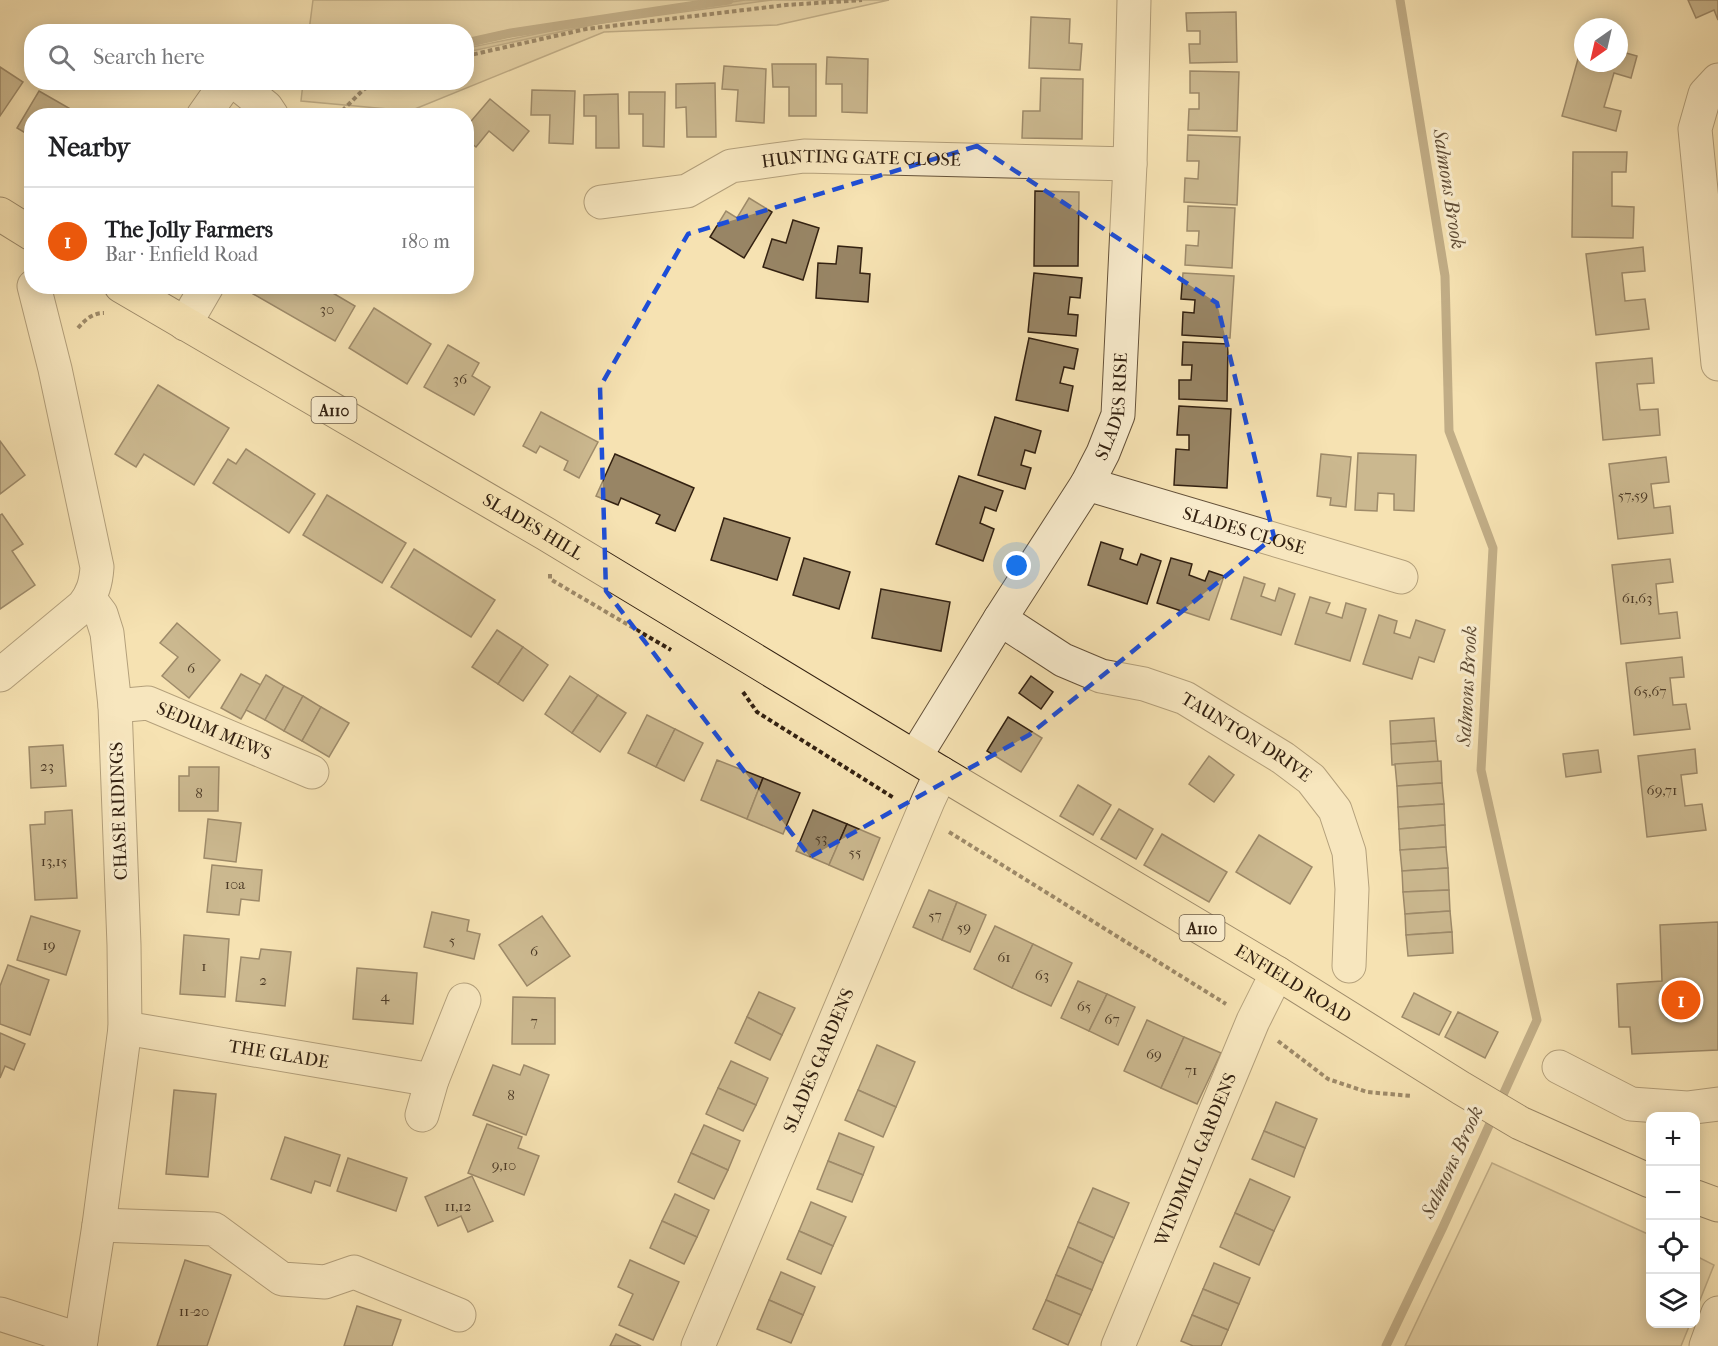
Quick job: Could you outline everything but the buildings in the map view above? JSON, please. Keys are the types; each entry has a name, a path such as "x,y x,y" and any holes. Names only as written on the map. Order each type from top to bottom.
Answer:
{"main road":[{"path":"0,214 24,229"},
{"name":"SLADES HILL","path":"114,300 185,324 546,534 928,765"},
{"name":"ENFIELD ROAD","path":"928,765 1277,973 1520,1123 1646,1179"},
{"path":"1700,1199 1718,1205"}],"street":[{"name":"SLADES RISE","path":"928,765 1000,619 1087,484 1103,453 1118,415 1130,164 1134,0"},
{"path":"1718,80 1705,94 1695,129 1718,364"},
{"path":"209,108 221,90"},
{"path":"245,90 267,108"},
{"name":"HUNTING GATE CLOSE","path":"601,202 687,191 731,166 804,156 1130,164"},
{"path":"0,675 69,619 89,598 96,585 97,567 55,369 36,294"},
{"path":"185,324 202,294"},
{"name":"SLADES CLOSE","path":"1087,484 1401,577"},
{"name":"CHASE RIDINGS","path":"81,1343 125,1028 115,706 107,633 101,614 89,598"},
{"name":"TAUNTON DRIVE","path":"1000,619 1063,660 1101,676 1144,684 1185,698 1283,758 1311,779 1335,810 1349,852 1352,889 1349,966"},
{"name":"SEDUM MEWS","path":"115,706 148,703 312,772"},
{"name":"SLADES GARDENS","path":"698,1346 922,816 928,765"},
{"name":"WINDMILL GARDENS","path":"1118,1346 1253,1021 1277,973"},
{"path":"422,1114 432,1080 464,1000"},
{"name":"THE GLADE","path":"125,1028 432,1080"},
{"path":"1559,1067 1632,1104 1698,1110"},
{"path":"99,1225 214,1229 282,1279 325,1282 354,1272 459,1315"},
{"path":"1706,1346 1718,1313"},
{"path":"0,1314 81,1343"}],"path":[{"path":"474,54 586,29 786,5 862,0"},
{"path":"345,108 363,90"},
{"path":"71,335 86,319 114,300"},
{"path":"743,692 756,712 1253,1021 1328,1079 1367,1092 1413,1096"}],"highlighted area":[{"path":"977,146 1217,303 1274,537 1029,735 810,857 606,591 600,387 688,234"}],"shaded area":[{"path":"313,0 889,0 777,25 604,32 474,85 474,24 310,24"},
{"path":"745,0 772,0 601,23 474,50 474,47 580,25"},
{"path":"302,90 462,90 417,108 377,108 301,101"},
{"path":"1492,1163 1646,1233 1646,1328 1688,1328 1681,1346 1405,1346"},
{"path":"1700,1258 1714,1265 1700,1300"}],"waterway":[{"path":"474,41 511,33 729,0"},
{"name":"Salmons Brook","path":"1386,1346 1537,1020 1481,770 1493,548 1449,431 1445,276 1400,0"}],"place":[{"name":"The Jolly Farmers","path":"1681,1000"}]}
